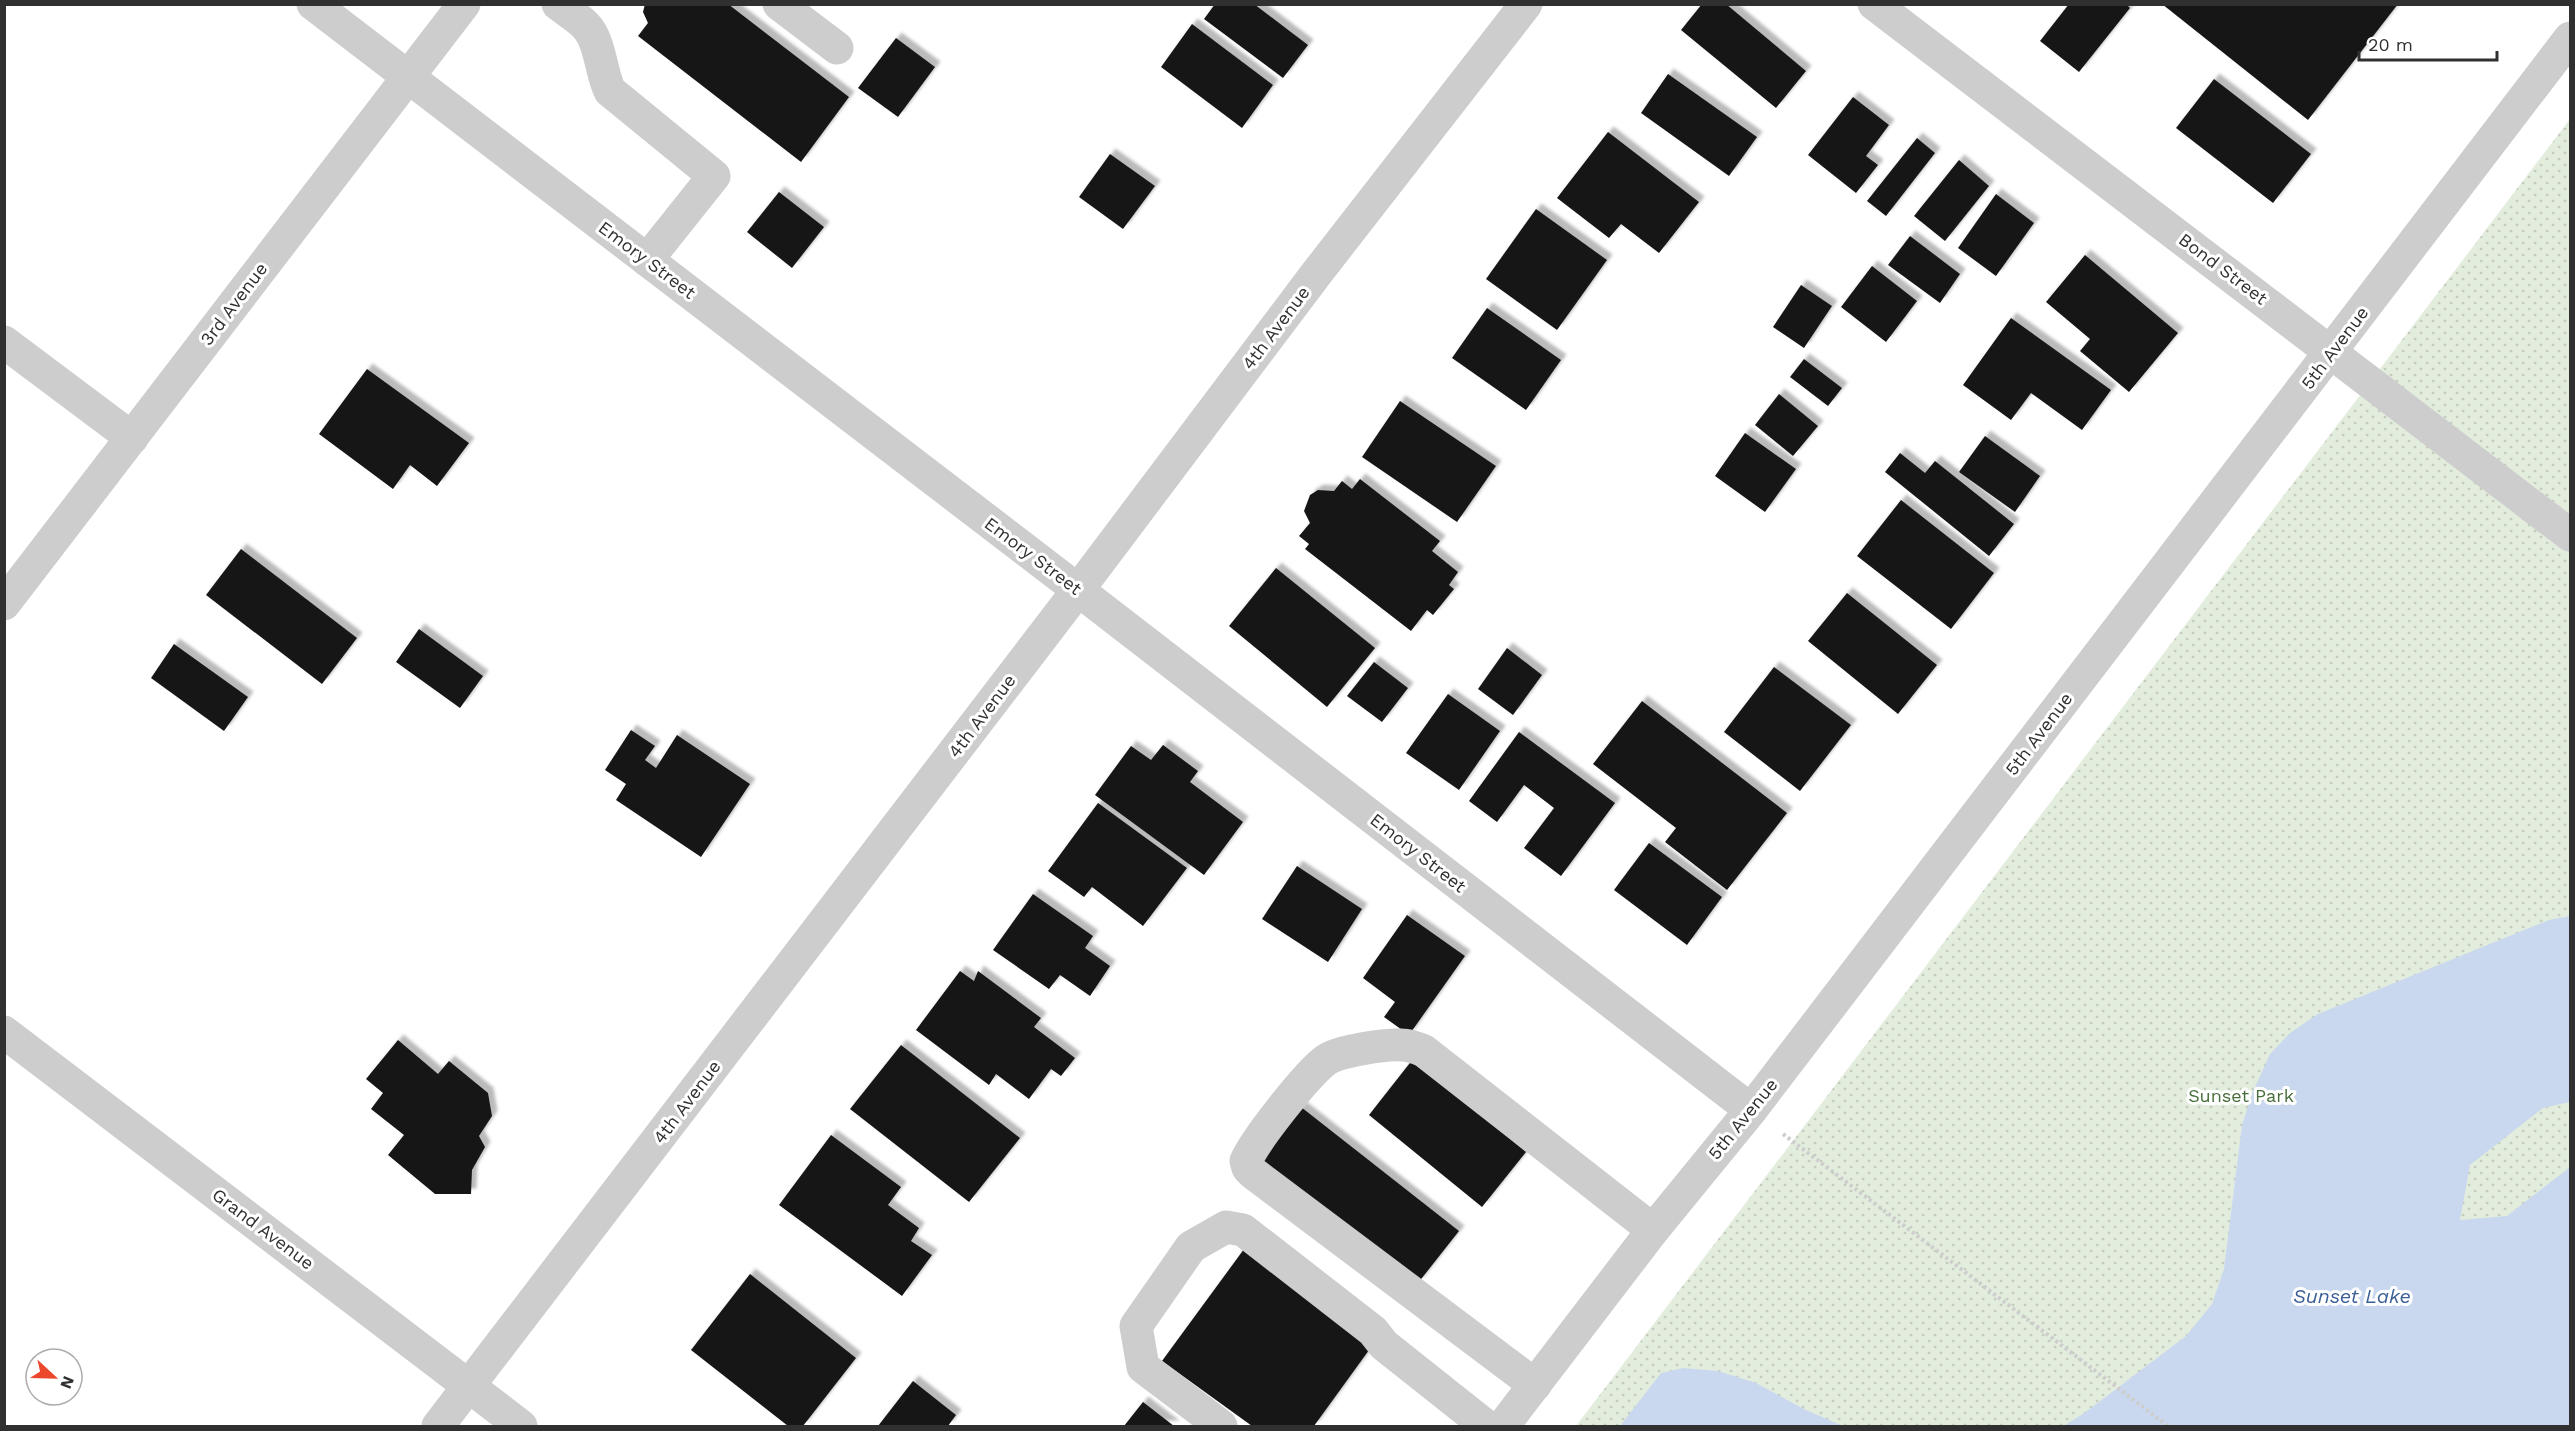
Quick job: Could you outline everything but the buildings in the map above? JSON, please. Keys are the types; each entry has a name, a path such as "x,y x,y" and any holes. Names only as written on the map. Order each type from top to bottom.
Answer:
{"street":[{"name":"Emory Street","path":"313,4 1078,590 1751,1110"},
{"name":"3rd Avenue","path":"4,604 464,4"},
{"path":"558,4 587,26 596,46 604,79 610,91 714,176 647,260"},
{"path":"779,4 837,48"},
{"name":"4th Avenue","path":"438,1426 1078,590 1316,274 1526,4"},
{"name":"Bond Street","path":"1874,4 2571,535"},
{"name":"5th Avenue","path":"1503,1426 1653,1230 1751,1110 2571,38"},
{"path":"4,342 132,438"},
{"name":"Grand Avenue","path":"4,1032 521,1426"},
{"path":"1535,1385 1253,1173 1246,1161 1254,1146 1289,1101 1327,1059 1338,1054 1390,1045 1414,1047 1424,1051 1653,1230"},
{"path":"1221,1426 1143,1366 1136,1326 1191,1247 1226,1227 1243,1230 1373,1330 1384,1345 1486,1426"}],"path":[{"path":"1751,1110 2168,1426"}],"green space":[{"name":"Sunset Park","path":"2570,119 2570,1426 1576,1426"}],"water":[{"name":"Sunset Lake","path":"2570,916 2570,1102 2543,1108 2470,1165 2460,1220 2507,1216 2570,1167 2570,1426 2063,1426 2083,1414 2186,1336 2212,1304 2224,1269 2242,1125 2252,1094 2270,1054 2290,1033 2318,1014 2549,920"},
{"path":"1683,1368 1718,1371 1756,1383 1806,1410 1843,1426 1620,1426 1661,1373"}]}
